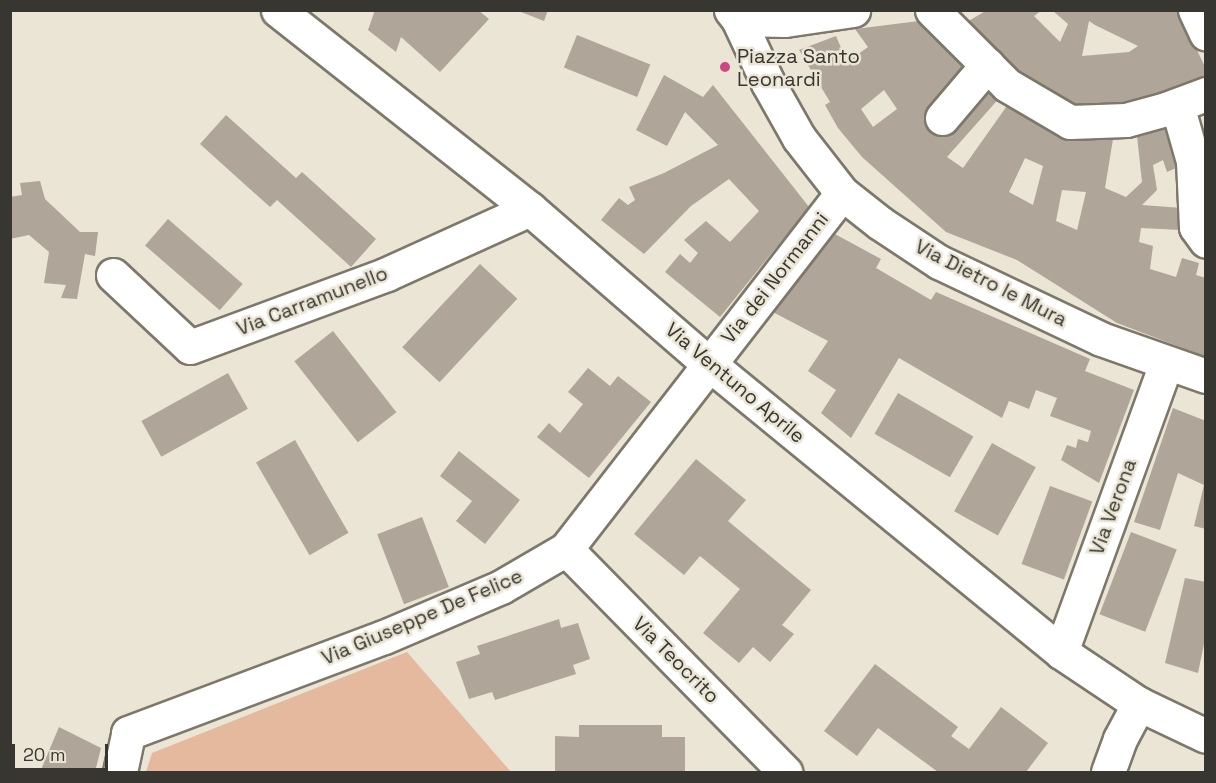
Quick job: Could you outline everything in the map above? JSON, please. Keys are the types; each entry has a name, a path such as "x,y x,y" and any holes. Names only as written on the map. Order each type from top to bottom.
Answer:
{"street":[{"name":"Via Ventuno Aprile","path":"278,10 530,209 708,363 1061,651 1139,704 1206,736"},
{"path":"735,15 785,20 853,10"},
{"path":"932,10 1007,85 1070,122 1126,120 1191,100 1196,227 1206,241"},
{"path":"1195,10 1206,34"},
{"name":"Via Dietro le Mura","path":"735,15 768,83 800,138 842,193 880,223 939,262 1101,339 1206,376"},
{"path":"942,118 987,65"},
{"name":"Via dei Normanni","path":"708,363 842,193"},
{"name":"Via Carramunello","path":"113,275 190,347 387,273 530,209"},
{"name":"Via Giuseppe De Felice","path":"120,772 128,733 394,633 501,587 566,549 708,363"},
{"name":"Via Verona","path":"1061,651 1166,363"},
{"name":"Via Teocrito","path":"566,549 785,772"},
{"path":"1107,772 1120,739 1139,704"}],"shaded area":[{"path":"407,652 511,772 146,772 152,753"}],"building":[{"path":"375,10 478,10 489,19 440,72 401,37 396,52 368,30"},
{"path":"516,10 548,10 544,21"},
{"path":"987,10 1042,10 1034,16 1060,42 1068,24 1052,10 1178,10 1206,69 1206,79 1144,101 1072,108 1032,86 962,25","holes":["1089,21 1138,46 1129,52 1082,56"]},
{"path":"919,21 973,70 925,122 938,132 983,79 1002,95 947,157 963,168 1009,103 1114,133 1105,188 1126,197 1142,182 1136,127 1175,117 1190,162 1167,172 1163,160 1153,165 1157,190 1142,205 1182,208 1181,230 1141,228 1139,242 1153,246 1150,269 1176,277 1182,258 1199,263 1196,275 1206,278 1206,357 1117,323 1017,260 946,232 862,157 838,128 825,105 830,102 799,50 836,36 847,62 868,47 855,29","holes":["884,90 897,109 873,127 861,109","1025,158 1043,166 1033,205 1009,192","1062,190 1086,192 1077,230 1056,221"]},
{"path":"577,35 650,65 637,97 564,67"},
{"path":"664,75 703,97 713,85 809,207 720,317 665,272 680,254 690,263 698,253 684,240 706,221 730,242 759,211 729,179 691,206 644,254 601,220 619,198 628,205 635,200 629,187 664,173 718,145 685,112 667,146 636,130"},
{"path":"226,115 296,178 302,172 376,239 351,267 277,200 270,207 200,144"},
{"path":"40,181 45,199 80,232 98,232 95,256 85,254 77,299 61,298 66,285 44,283 49,252 29,235 10,239 10,197 22,195 20,183"},
{"path":"168,219 243,284 220,310 145,245"},
{"path":"833,233 881,259 876,268 931,300 936,292 1090,359 1085,371 1134,390 1099,483 1061,460 1067,445 1076,448 1078,439 1088,442 1091,431 1050,416 1057,398 1036,390 1029,409 1009,401 1002,418 899,358 851,438 821,413 836,390 808,371 828,341 769,310"},
{"path":"480,264 517,299 440,382 402,347"},
{"path":"333,331 396,412 358,442 294,361"},
{"path":"588,368 610,386 618,376 651,402 589,478 537,437 549,423 560,433 583,404 568,392"},
{"path":"228,373 248,409 161,457 141,421"},
{"path":"898,393 973,436 950,477 874,434"},
{"path":"1173,408 1206,421 1206,529 1194,526 1204,485 1178,473 1160,530 1134,522"},
{"path":"295,440 349,533 310,555 256,462"},
{"path":"992,443 1036,467 998,535 954,511"},
{"path":"459,451 520,500 485,544 456,521 472,501 440,476"},
{"path":"696,459 746,500 728,521 811,590 782,625 794,634 770,662 753,647 739,663 703,633 740,589 700,556 684,575 634,534"},
{"path":"1050,486 1092,501 1064,579 1022,564"},
{"path":"422,517 449,587 404,604 377,534"},
{"path":"1131,532 1177,550 1145,632 1099,614"},
{"path":"1185,578 1206,582 1206,634 1198,673 1165,663"},
{"path":"559,619 561,628 578,623 590,659 573,665 576,674 495,700 492,692 469,699 456,662 480,654 477,646"},
{"path":"875,664 958,727 951,736 969,749 1001,707 1048,743 1026,772 938,772 878,728 857,756 824,731"},
{"path":"579,725 662,725 662,737 685,737 685,771 555,772 555,736 579,737"},
{"path":"59,727 101,748 95,772 40,772"}],"place":[{"name":"Piazza Santo Leonardi","path":"725,67"}]}
